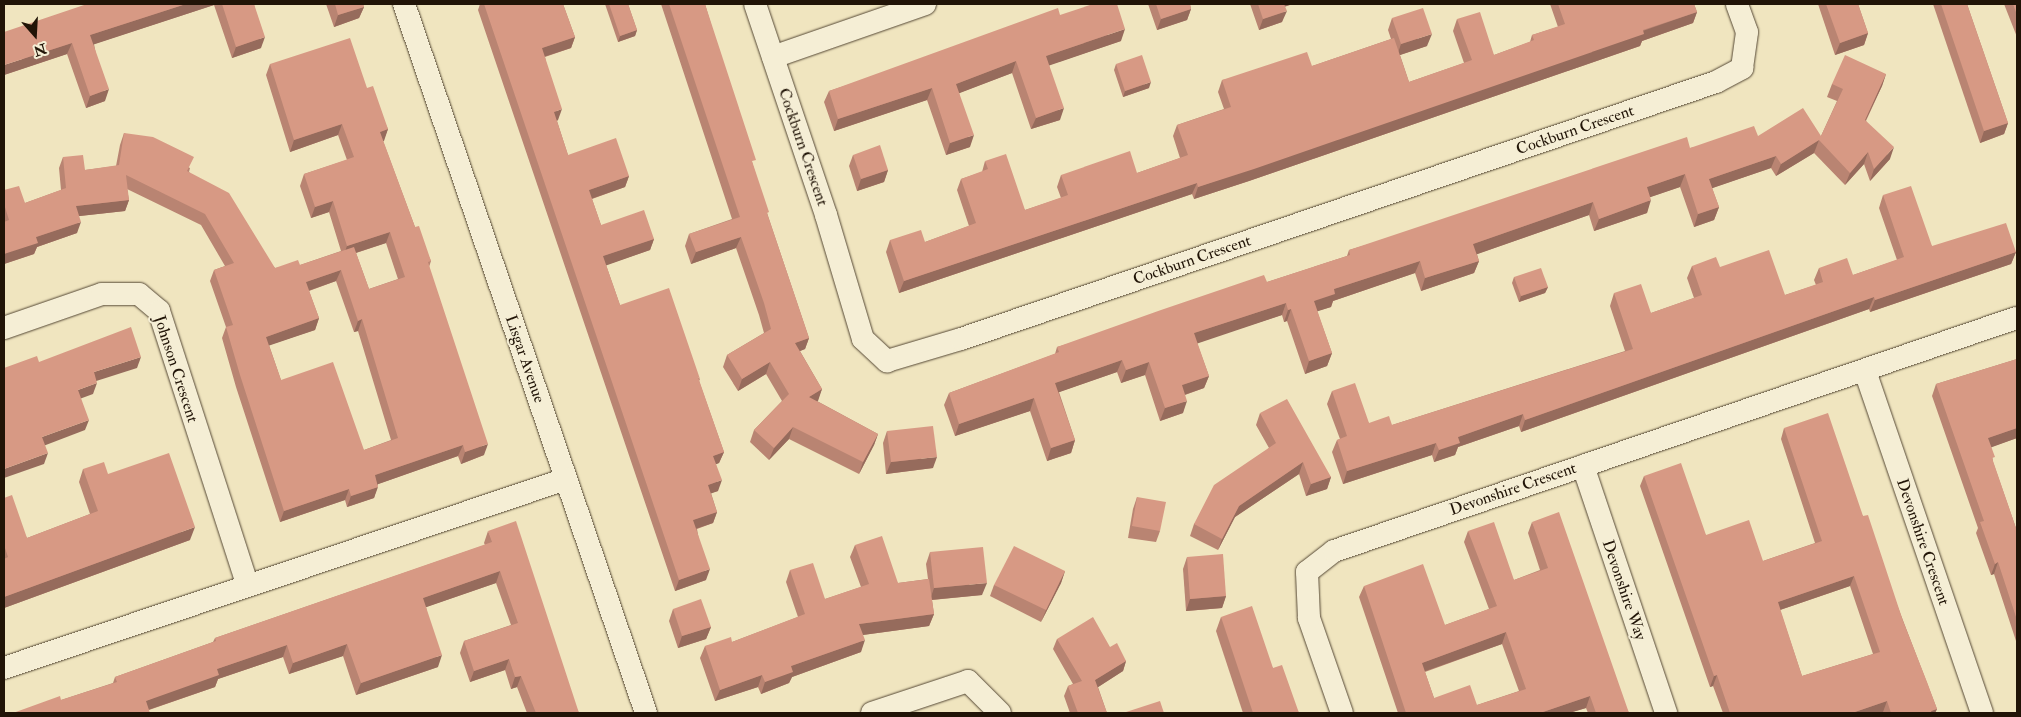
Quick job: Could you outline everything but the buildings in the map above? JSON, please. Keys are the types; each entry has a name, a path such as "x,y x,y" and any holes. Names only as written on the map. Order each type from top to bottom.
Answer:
{"street":[{"name":"Lisgar Avenue","path":"404,4 646,713"},
{"name":"Cockburn Crescent","path":"755,4 863,339 887,361 961,339 1716,82 1742,68 1747,32 1737,4"},
{"path":"773,57 925,4"},
{"name":"Johnson Crescent","path":"4,328 102,294 139,294 159,312 247,584"},
{"name":"Devonshire Crescent","path":"1342,713 1309,618 1307,572 1334,551 2016,318"},
{"name":"Devonshire Crescent","path":"1865,371 1982,713"},
{"name":"Devonshire Way","path":"1582,466 1666,713"},
{"path":"4,668 247,584 566,479"},
{"path":"872,713 968,681 1000,713"}]}
